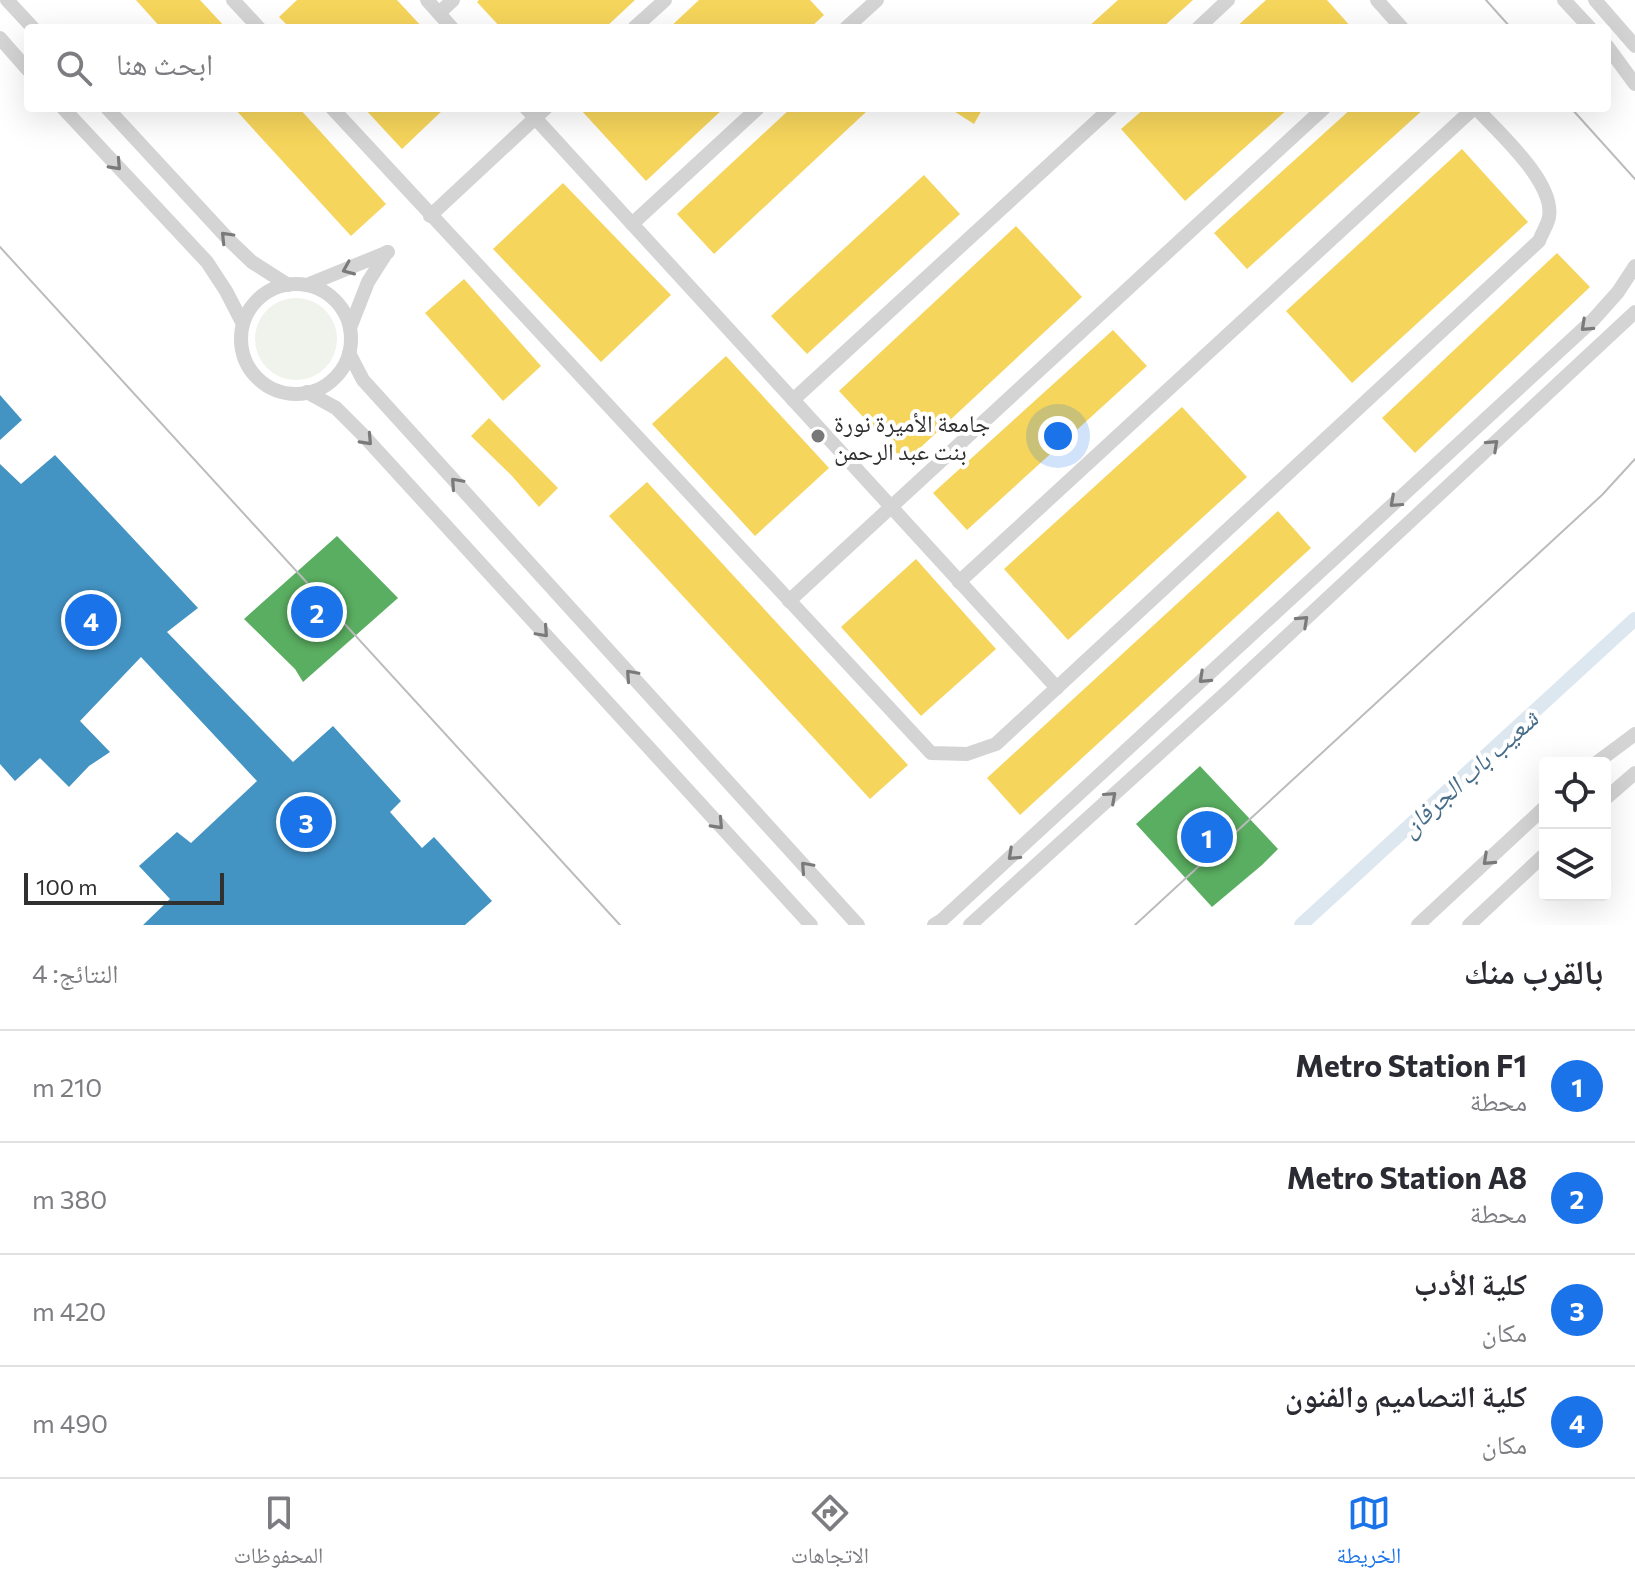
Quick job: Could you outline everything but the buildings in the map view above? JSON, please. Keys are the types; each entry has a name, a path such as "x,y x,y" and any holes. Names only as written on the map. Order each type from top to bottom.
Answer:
{"street":[{"path":"7,0 29,24"},
{"path":"427,0 449,24"},
{"path":"439,13 453,0"},
{"path":"638,24 665,0"},
{"path":"850,24 877,0"},
{"path":"1202,24 1228,0"},
{"path":"1377,0 1398,24"},
{"path":"1564,0 1586,24"},
{"path":"1595,0 1635,46"},
{"path":"239,2 256,24"},
{"path":"0,38 24,65"},
{"path":"1611,51 1635,84"},
{"path":"67,112 207,262 243,324"},
{"path":"111,112 230,241 252,262 288,285"},
{"path":"336,112 931,753 967,754 996,744 1539,241 1549,217 1547,194 1532,169 1479,112"},
{"path":"430,216 534,112"},
{"path":"536,112 632,224 1057,688"},
{"path":"632,224 754,112"},
{"path":"793,400 1107,112"},
{"path":"789,601 1320,112"},
{"path":"959,582 1471,112"},
{"path":"307,285 388,252 368,282 350,328"},
{"path":"934,925 954,910 1593,320 1618,292 1635,266"},
{"path":"288,285 307,285 322,290 345,313 350,328 349,353 343,367 333,379 307,392 275,390 262,382 244,356 241,340 249,310 273,289 288,285"},
{"path":"970,925 1228,691 1635,312"},
{"path":"349,353 363,380 858,925"},
{"path":"307,392 336,408 363,435 811,925"},
{"path":"1604,757 1635,734"},
{"path":"1611,794 1635,773"},
{"path":"1418,925 1539,813"},
{"path":"1469,925 1539,860"}],"shaded area":[{"path":"296,298 312,301 325,310 334,323 337,339 334,355 325,368 312,377 296,380 280,377 267,368 258,355 255,339 258,323 267,310 280,301"}],"waterway":[{"name":"شعيب باب الجرفان","path":"1301,925 1635,619"}],"tram line":[{"path":"1486,0 1507,24"},
{"path":"1575,112 1635,179"},
{"path":"0,247 620,925"},
{"path":"1135,925 1602,495 1635,459"}],"place":[{"name":"جامعة الأميرة نورة بنت عبد الرحمن","path":"818,436"},
{"name":"Metro Station A8","path":"317,612"},
{"name":"كلية التصاميم والفنون","path":"91,620"},
{"name":"كلية الأدب","path":"306,822"},
{"name":"Metro Station F1","path":"1207,837"}]}
